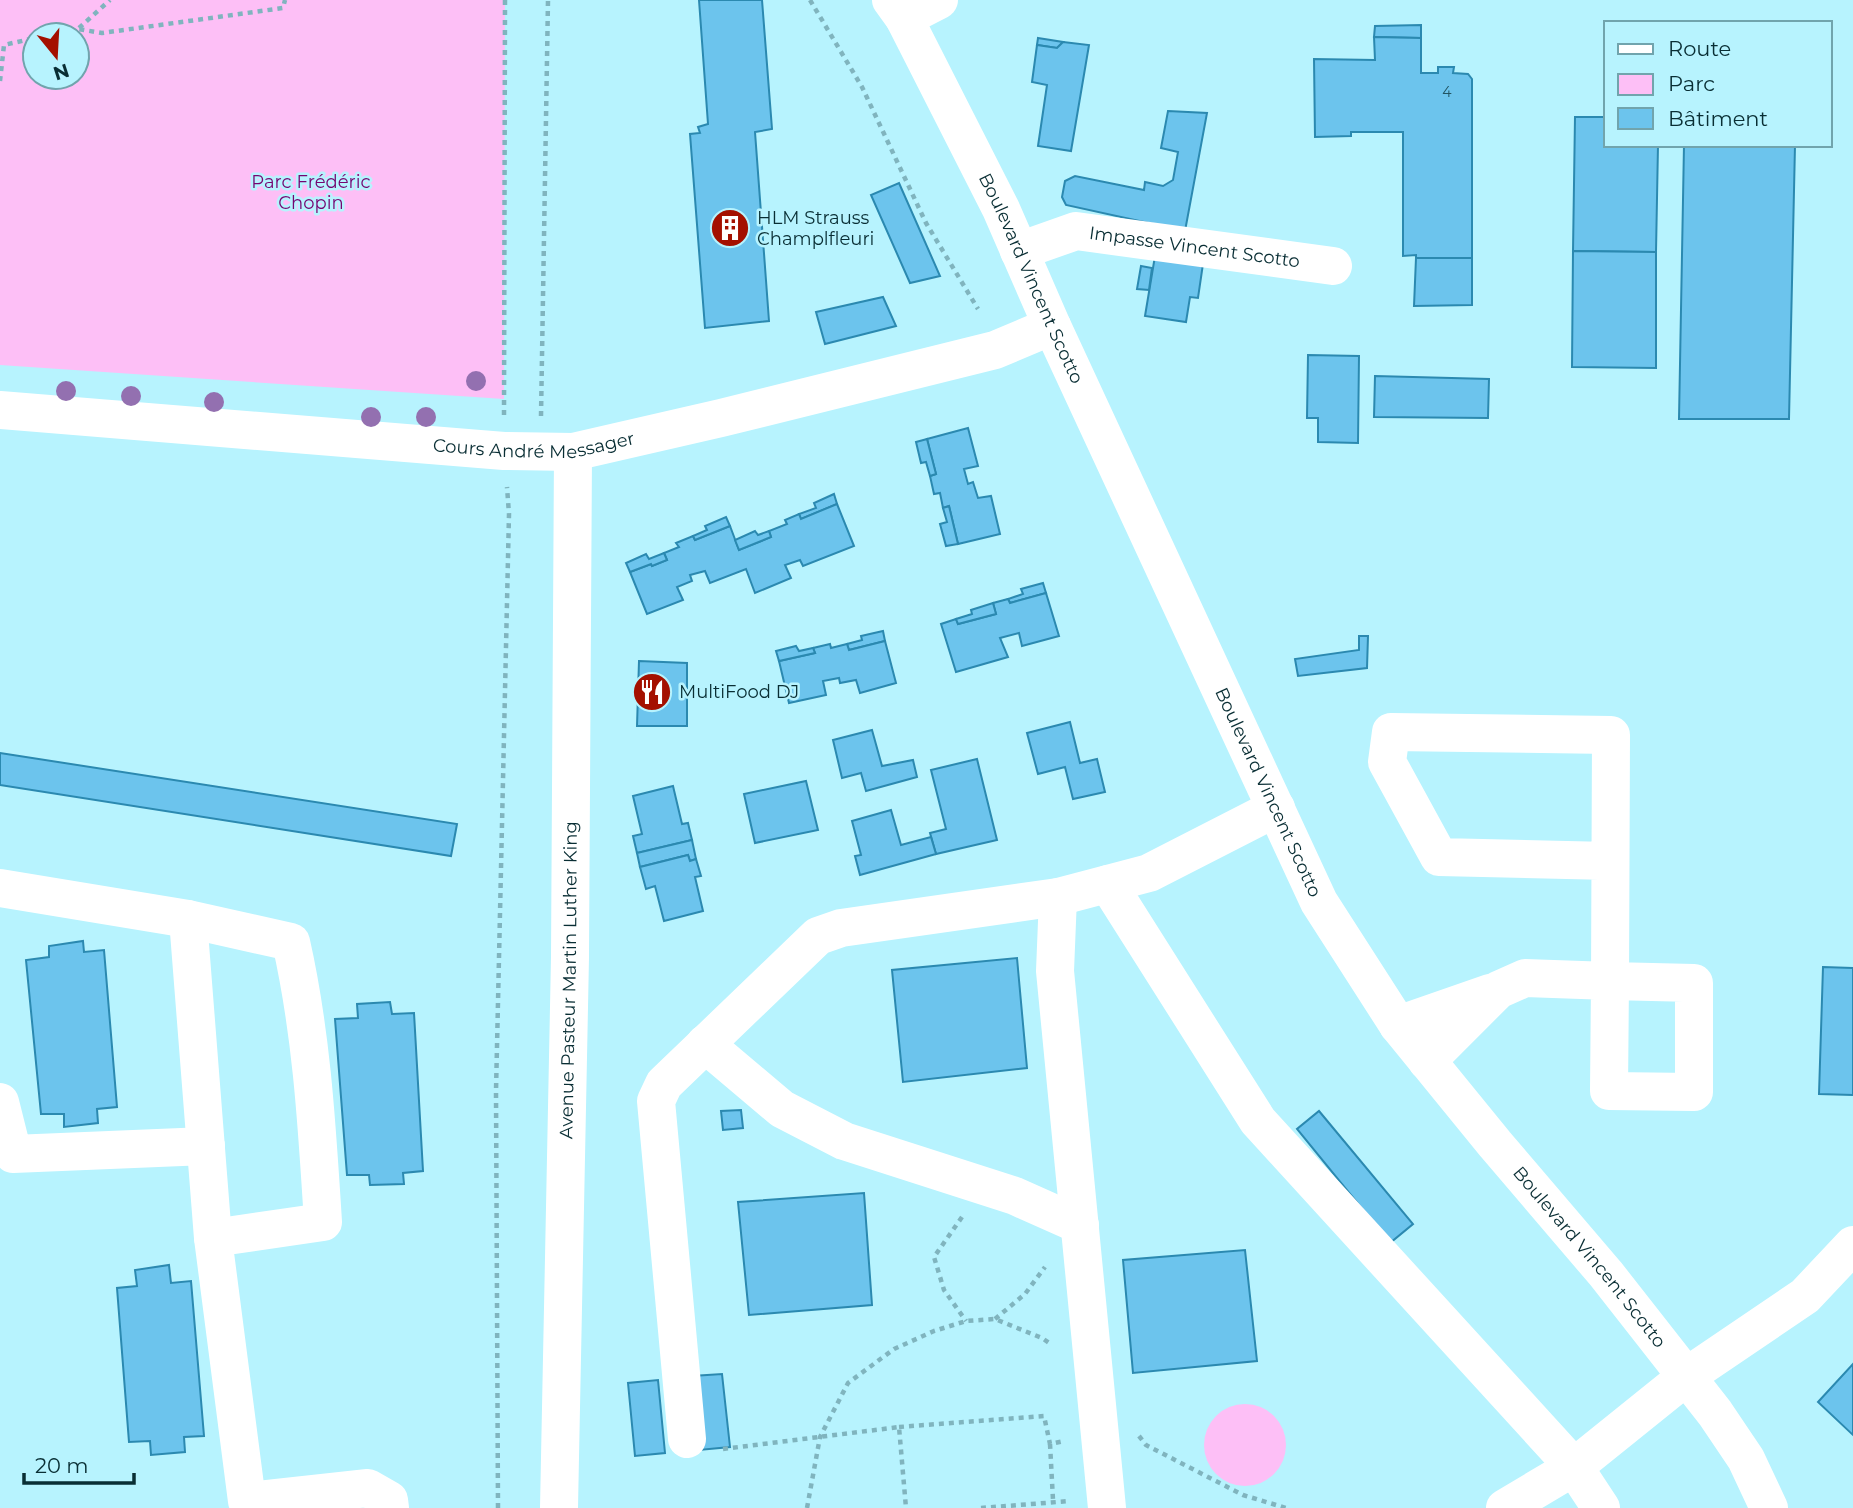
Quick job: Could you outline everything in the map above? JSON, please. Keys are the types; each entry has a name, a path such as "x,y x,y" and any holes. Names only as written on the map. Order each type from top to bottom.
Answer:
{"street":[{"path":"898,9 939,0"},
{"name":"Boulevard Vincent Scotto","path":"898,9 1001,209 1052,326 1319,902 1398,1025 1606,1274 1687,1376 1746,1459 1769,1508"},
{"name":"Impasse Vincent Scotto","path":"1019,251 1076,231 1333,266"},
{"name":"Cours André Messager","path":"0,410 504,451 573,452 995,350 1052,326"},
{"name":"Avenue Pasteur Martin Luther King","path":"559,1508 570,943 573,452"},
{"path":"1398,1025 1499,990 1525,978 1610,981 1611,861 1611,735 1391,732 1387,762 1438,857 1611,861"},
{"path":"687,1438 656,1101 664,1084 818,936 841,928 1058,897 1149,873 1276,808"},
{"path":"1108,884 1258,1121 1574,1467 1601,1508"},
{"path":"0,888 188,919 291,943 303,997 313,1075 323,1223 213,1238"},
{"path":"1058,897 1055,971 1073,1222 1094,1372 1106,1505"},
{"path":"188,919 213,1238 247,1501 368,1488 389,1500 390,1508"},
{"path":"1427,1061 1499,990"},
{"path":"705,1044 782,1109 844,1141 996,1190 1073,1222"},
{"path":"0,1102 13,1154 206,1146"},
{"path":"1505,1508 1574,1467 1687,1376 1805,1296 1853,1245"}],"path":[{"path":"87,21 110,0"},
{"path":"91,31 102,33 128,30 283,8 285,0"},
{"path":"498,1508 496,1091 509,514 504,451 505,0"},
{"path":"810,0 862,87 926,223 978,309"},
{"path":"0,81 4,45 21,41"},
{"path":"966,1321 944,1290 933,1257 960,1219 996,1190"},
{"path":"995,1319 1026,1294 1073,1222"},
{"path":"807,1508 820,1437 848,1383 894,1349 934,1331 966,1321 995,1319 1042,1338 1094,1372"},
{"path":"687,1438 688,1454 899,1427 1044,1416 1050,1444 1053,1500"},
{"path":"899,1427 906,1508"},
{"path":"1050,1444 1100,1434"},
{"path":"1138,1434 1146,1445 1243,1495 1286,1508"},
{"path":"981,1508 1053,1500 1106,1505"}],"green space":[{"name":"Parc Frédéric Chopin","path":"0,0 505,0 504,399 0,365"},
{"path":"1245,1404 1261,1407 1274,1416 1283,1429 1286,1445 1283,1461 1274,1474 1261,1483 1245,1486 1229,1483 1216,1474 1207,1461 1204,1445 1207,1429 1216,1416 1229,1407"}],"building":[{"name":"HLM Strauss Champlfleuri","path":"699,0 762,0 772,129 755,132 769,321 705,328 690,134 700,133 698,127 708,124"},
{"path":"1421,25 1421,38 1374,37 1375,26"},
{"path":"1374,37 1421,38 1421,73 1438,73 1438,67 1454,67 1453,73 1468,74 1472,79 1472,258 1403,256 1403,132 1351,132 1351,136 1315,137 1314,59 1375,60"},
{"path":"1038,38 1063,42 1057,48 1037,45"},
{"path":"1063,42 1089,45 1071,151 1038,146 1047,85 1032,82 1037,45 1057,48"},
{"path":"1168,111 1207,113 1185,231 1066,205 1062,197 1065,181 1075,176 1144,190 1145,182 1163,186 1173,180 1178,152 1161,148"},
{"path":"1575,117 1604,117 1604,147 1658,147 1656,252 1573,251"},
{"path":"1684,147 1795,147 1789,419 1679,419"},
{"path":"899,183 940,276 910,283 871,195"},
{"path":"1156,250 1204,257 1198,298 1190,297 1186,322 1145,316"},
{"path":"1573,251 1656,252 1656,368 1572,367"},
{"path":"1416,258 1472,258 1472,305 1414,306"},
{"path":"1141,266 1152,268 1149,290 1137,289"},
{"path":"883,297 896,326 825,344 816,312"},
{"path":"1308,355 1359,356 1358,443 1318,442 1318,418 1307,418"},
{"path":"1375,376 1489,379 1488,418 1374,417"},
{"path":"968,428 978,466 964,469 968,484 973,482 978,498 991,496 1000,534 958,544 949,506 943,508 940,493 934,494 930,476 936,474 927,439"},
{"path":"927,439 936,474 930,476 926,462 921,463 916,442"},
{"path":"834,494 837,504 801,519 799,514 816,508 814,503"},
{"path":"837,504 854,546 803,566 800,560 785,565 791,578 755,593 746,569 710,583 705,571 690,575 692,581 677,587 683,600 647,614 630,572 667,560 664,553 679,547 676,543 693,536 695,540 730,526 739,550 771,537 769,531 787,524 785,520 799,514 801,519"},
{"path":"949,506 958,544 946,546 940,524 947,522 943,508"},
{"path":"726,517 730,526 695,540 693,536 707,530 705,526"},
{"path":"755,531 758,535 769,531 771,537 739,550 735,540"},
{"path":"664,553 667,560 630,572 626,563 646,554 649,559"},
{"path":"1043,583 1046,593 1010,603 1008,599 1023,594 1021,589"},
{"path":"1046,593 1059,636 1022,646 1019,633 1000,638 1008,657 956,672 941,624 956,619 958,624 996,614 993,603 1008,599 1010,603"},
{"path":"993,603 996,614 958,624 956,619 972,614 971,610"},
{"path":"883,631 885,641 849,650 847,644 862,640 861,636"},
{"path":"1359,636 1368,636 1367,668 1298,676 1295,659 1359,650"},
{"path":"885,641 896,683 860,693 856,680 840,683 839,678 823,681 826,695 789,703 779,661 815,653 813,648 830,644 831,648 847,644 849,650"},
{"path":"796,646 799,651 813,648 815,653 779,661 776,651"},
{"path":"639,661 687,663 687,726 637,726"},
{"path":"1070,722 1080,763 1097,759 1105,792 1073,799 1065,767 1038,774 1027,733"},
{"path":"872,730 882,766 913,760 917,777 866,791 861,773 842,778 833,740"},
{"path":"0,753 457,824 451,856 0,785"},
{"path":"977,759 997,840 936,854 930,833 946,829 931,770"},
{"path":"806,781 818,830 755,843 744,794"},
{"path":"673,786 682,824 688,823 692,840 637,853 633,836 642,834 633,796"},
{"path":"891,810 901,845 931,837 936,854 860,875 855,856 861,855 852,821"},
{"path":"692,840 696,859 690,861 688,855 640,867 637,853"},
{"path":"688,855 690,861 696,859 701,876 695,877 703,911 664,921 655,886 646,889 640,867"},
{"path":"83,941 84,952 104,950 117,1107 97,1109 98,1123 64,1127 64,1114 41,1114 26,960 49,957 49,946"},
{"path":"1017,958 1027,1068 903,1082 892,970"},
{"path":"1823,967 1853,968 1853,1095 1819,1094"},
{"path":"390,1002 392,1014 414,1013 423,1171 403,1173 404,1184 370,1185 369,1175 347,1175 335,1019 358,1018 357,1004"},
{"path":"741,1110 743,1128 723,1130 721,1111"},
{"path":"1319,1111 1413,1224 1390,1243 1297,1129"},
{"path":"864,1193 872,1305 749,1315 738,1202"},
{"path":"1245,1250 1257,1361 1133,1373 1123,1260"},
{"path":"169,1265 171,1283 191,1281 204,1436 184,1437 185,1452 151,1455 150,1441 129,1442 117,1288 137,1286 135,1270"},
{"path":"1853,1364 1853,1435 1818,1402"},
{"path":"722,1374 730,1447 699,1450 692,1376"},
{"path":"658,1380 665,1453 635,1456 628,1383"}],"place":[{"name":"HLM Strauss Champlfleuri","path":"730,228"},
{"name":"MultiFood DJ","path":"652,692"}]}
